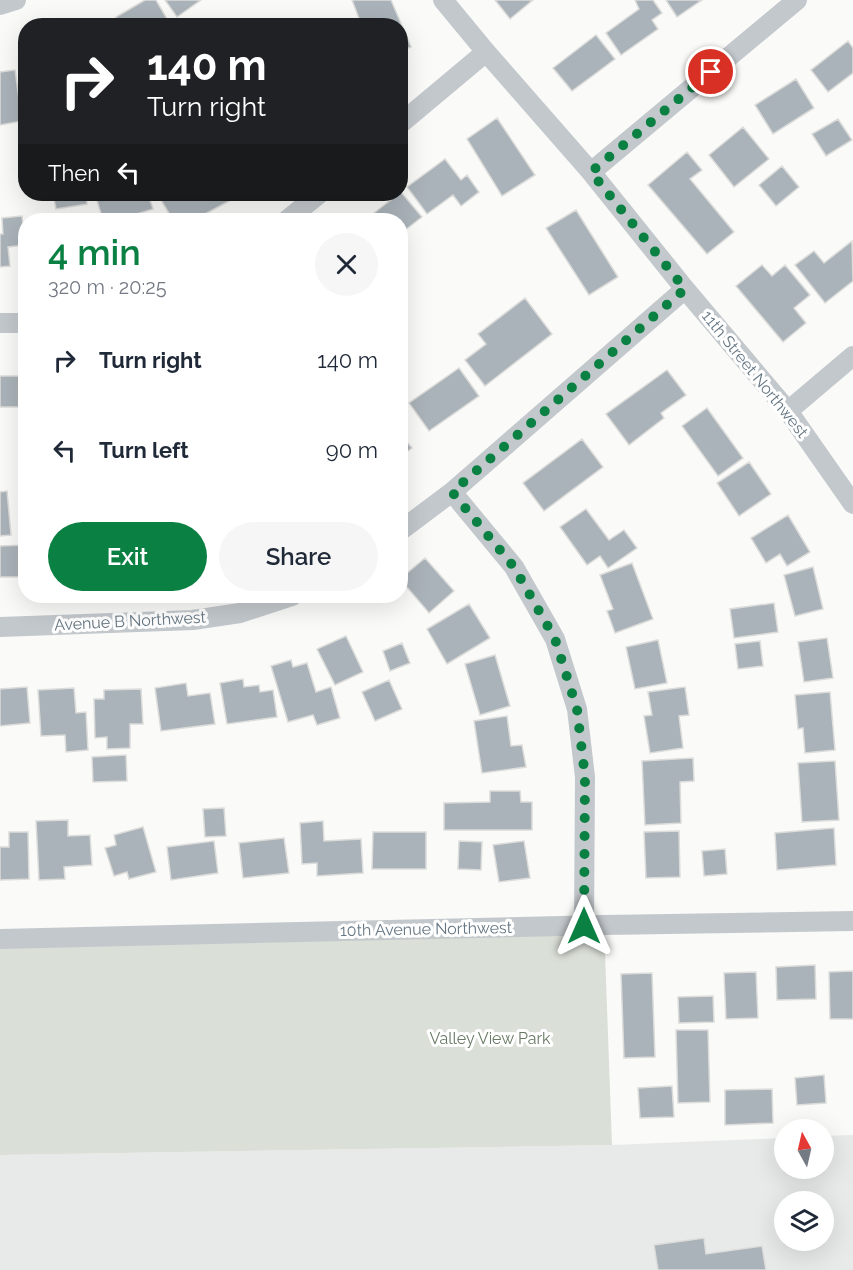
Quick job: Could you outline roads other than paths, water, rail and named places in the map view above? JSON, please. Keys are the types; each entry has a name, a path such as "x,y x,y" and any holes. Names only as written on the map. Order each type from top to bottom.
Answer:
{"street":[{"path":"0,5 16,0"},
{"name":"11th Street Northwest","path":"443,0 591,172 685,289 788,411 853,504"},
{"path":"591,172 797,0"},
{"path":"408,117 486,52"},
{"path":"296,213 310,201"},
{"path":"408,525 452,492 685,289"},
{"path":"0,323 18,322"},
{"path":"788,411 853,356"},
{"path":"452,492 514,567 555,639 577,709 585,777 584,926"},
{"name":"Avenue B Northwest","path":"0,627 193,620 240,613 271,603"},
{"name":"10th Avenue Northwest","path":"0,939 853,921"}],"park label":[{"name":"Valley View Park","path":"490,1038"}]}
